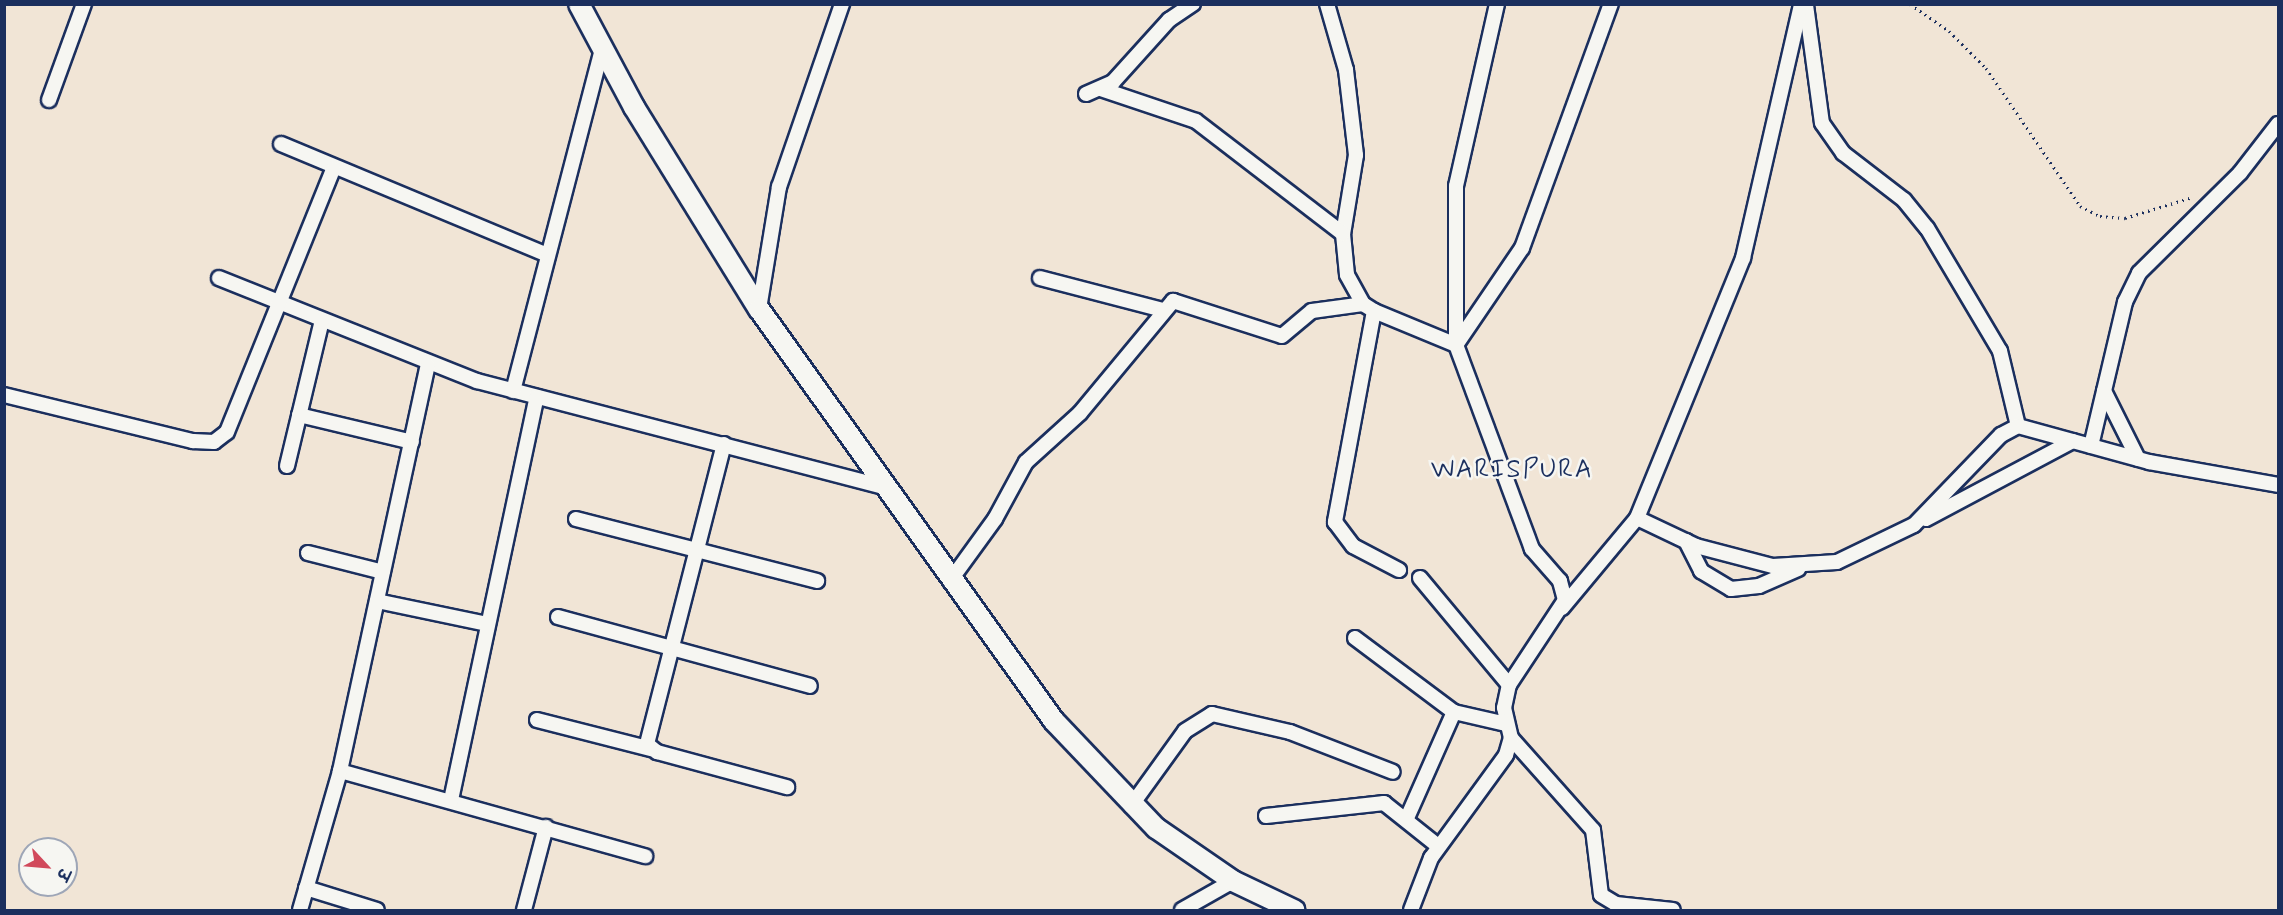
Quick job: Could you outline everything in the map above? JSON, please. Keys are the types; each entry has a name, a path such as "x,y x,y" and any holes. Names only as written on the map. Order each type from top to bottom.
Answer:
{"street":[{"path":"49,100 84,4"},
{"path":"579,4 602,51 759,309 880,486 1054,721 1131,806 1233,881 1294,910"},
{"path":"759,309 779,187 842,4"},
{"path":"1086,94 1101,89 1124,73 1169,20 1193,4"},
{"path":"1327,4 1346,70 1356,155 1343,234 1347,275 1368,307 1335,522 1353,546 1399,570"},
{"path":"1497,4 1456,186 1456,345 1532,549 1565,592 1561,610"},
{"path":"1456,345 1519,255 1611,4"},
{"path":"1411,910 1438,846 1501,762 1508,731 1509,685 1561,610 1637,518 1750,234 1800,4"},
{"path":"1806,4 1822,123 1843,153 1904,200 1927,228 2000,351 2018,426"},
{"path":"513,392 545,254 602,51"},
{"path":"1101,89 1196,121 1343,234"},
{"path":"2091,446 2125,302 2139,273 2240,173 2278,124"},
{"path":"281,144 333,169 545,254"},
{"path":"4,395 214,442 227,432 234,418 277,301 333,169"},
{"path":"219,278 429,365 513,392 724,444 880,486"},
{"path":"1040,278 1163,310"},
{"path":"950,580 995,519 1026,462 1080,413 1163,310 1181,301 1282,336 1312,311 1368,307 1456,345"},
{"path":"287,466 322,320"},
{"path":"300,910 340,771 429,365"},
{"path":"2104,391 2139,459"},
{"path":"451,800 537,397"},
{"path":"299,415 412,442"},
{"path":"1914,525 2001,435 2018,426 2139,459 2278,485"},
{"path":"1686,542 1701,570 1731,589 1759,586 1800,568 1858,555 2073,441"},
{"path":"651,748 647,737 724,444"},
{"path":"1637,518 1686,542 1800,568"},
{"path":"576,519 817,581"},
{"path":"308,553 383,572"},
{"path":"1420,578 1509,685"},
{"path":"377,601 487,624"},
{"path":"558,617 810,687"},
{"path":"1355,638 1454,712 1508,731 1593,830 1601,895 1616,904 1673,910"},
{"path":"1407,818 1454,712"},
{"path":"1131,806 1185,731 1212,714 1290,732 1393,772"},
{"path":"537,720 651,748 788,787"},
{"path":"340,771 451,800 645,856"},
{"path":"1266,816 1372,803 1407,818 1438,846"},
{"path":"524,910 546,828"},
{"path":"1182,910 1233,881"},
{"path":"306,888 377,910"}],"path":[{"path":"1910,4 1949,32 1986,68 2073,198 2089,212 2125,218 2196,196"}],"district":[{"name":"WARISPURA","path":"1512,471"}]}
